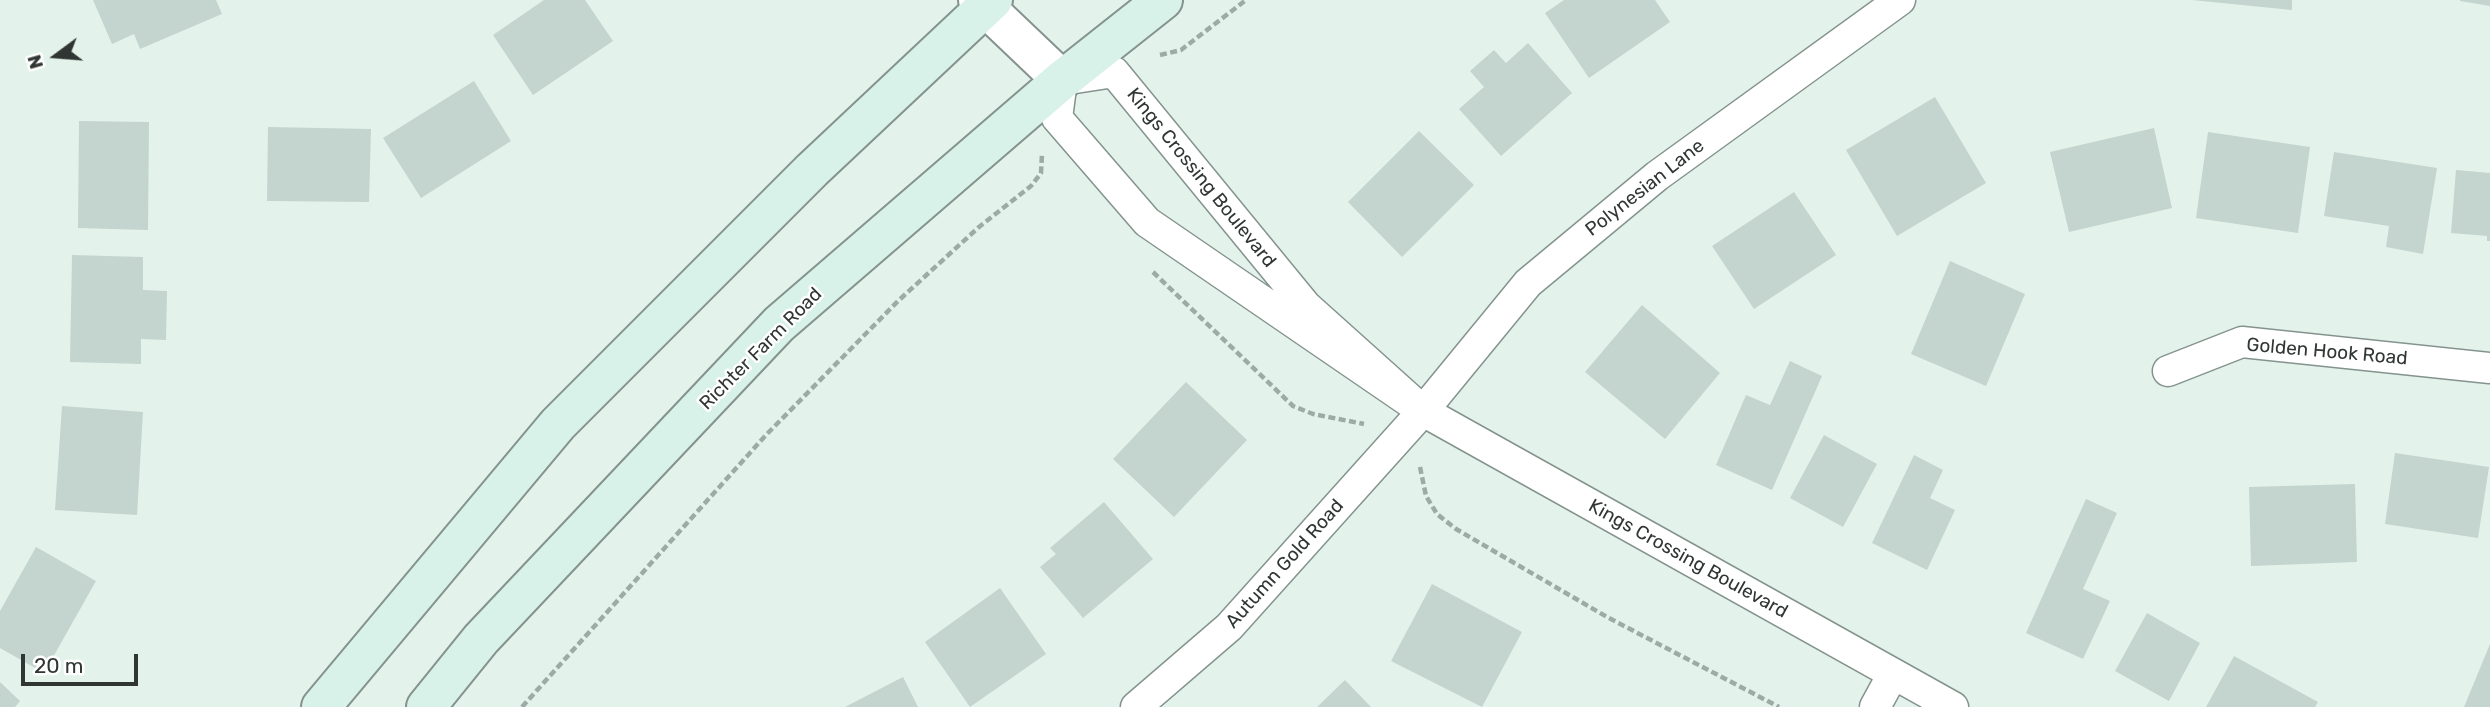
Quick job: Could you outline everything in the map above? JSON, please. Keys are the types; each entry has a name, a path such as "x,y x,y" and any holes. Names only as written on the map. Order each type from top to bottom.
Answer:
{"main road":[{"name":"Richter Farm Road","path":"426,707 481,639 779,324 1062,80 1163,0"},
{"path":"321,707 558,424 812,170 985,2"}],"street":[{"name":"Polynesian Lane","path":"1423,411 1528,283 1657,176 1900,0"},
{"path":"985,2 1062,80 1057,118"},
{"name":"Kings Crossing Boulevard","path":"1062,80 1114,72 1306,306 1423,411"},
{"name":"Kings Crossing Boulevard","path":"1057,118 1147,222 1423,411 1952,707"},
{"name":"Golden Hook Road","path":"2168,372 2242,342 2490,368"},
{"name":"Autumn Gold Road","path":"1136,707 1230,627 1423,411"},
{"path":"1875,707 1893,674"}],"path":[{"path":"1114,72 1141,56 1181,50 1245,0"},
{"path":"522,707 794,407 898,301 979,227 1031,186 1041,173 1043,141 1057,118"}],"building":[{"path":"93,0 216,0 222,14 140,49 134,34 112,44"},
{"path":"544,0 585,0 613,41 533,95 493,35"},
{"path":"1564,0 1655,0 1670,22 1589,78 1545,13"},
{"path":"2192,0 2292,0 2292,10"},
{"path":"2490,0 2490,6 2460,1"},
{"path":"1528,43 1572,93 1501,156 1459,109 1484,87 1470,71 1494,50 1506,63"},
{"path":"474,81 511,141 421,198 383,138"},
{"path":"1935,97 1986,183 1897,236 1846,150"},
{"path":"79,121 149,122 148,230 78,228"},
{"path":"268,127 371,129 369,202 267,201"},
{"path":"2154,128 2172,208 2069,232 2050,152"},
{"path":"1419,131 1474,185 1402,257 1348,202"},
{"path":"2208,132 2310,147 2298,233 2196,218"},
{"path":"2334,152 2437,168 2423,254 2386,247 2389,226 2324,216"},
{"path":"2456,170 2490,173 2490,241 2487,241 2487,236 2451,233"},
{"path":"1794,192 1836,255 1754,309 1712,246"},
{"path":"72,255 143,257 143,290 167,291 166,340 141,339 141,364 70,362"},
{"path":"1950,261 2025,294 1986,386 1911,354"},
{"path":"1642,305 1720,373 1665,439 1585,372"},
{"path":"1790,361 1822,376 1772,490 1716,465 1746,395 1770,405"},
{"path":"1186,382 1247,440 1174,517 1113,459"},
{"path":"62,406 143,412 137,515 55,510"},
{"path":"1824,435 1877,464 1843,527 1790,498"},
{"path":"2395,453 2489,467 2478,538 2385,524"},
{"path":"1914,455 1943,470 1930,498 1955,510 1927,570 1872,543"},
{"path":"2355,484 2357,562 2251,566 2249,487"},
{"path":"2086,499 2117,513 2083,589 2110,601 2083,659 2026,633"},
{"path":"1104,502 1153,559 1083,618 1040,567 1056,554 1050,548"},
{"path":"36,547 96,581 44,673 0,648 0,611"},
{"path":"1432,584 1522,632 1482,707 1391,661"},
{"path":"1000,588 1046,654 970,707 925,642"},
{"path":"2147,613 2200,643 2169,701 2115,671"},
{"path":"2490,644 2490,707 2464,707"},
{"path":"2234,656 2318,702 2315,707 2206,707"},
{"path":"903,677 918,707 845,707"},
{"path":"1345,680 1371,707 1317,707"},
{"path":"0,682 20,701 15,707 0,707"}]}
